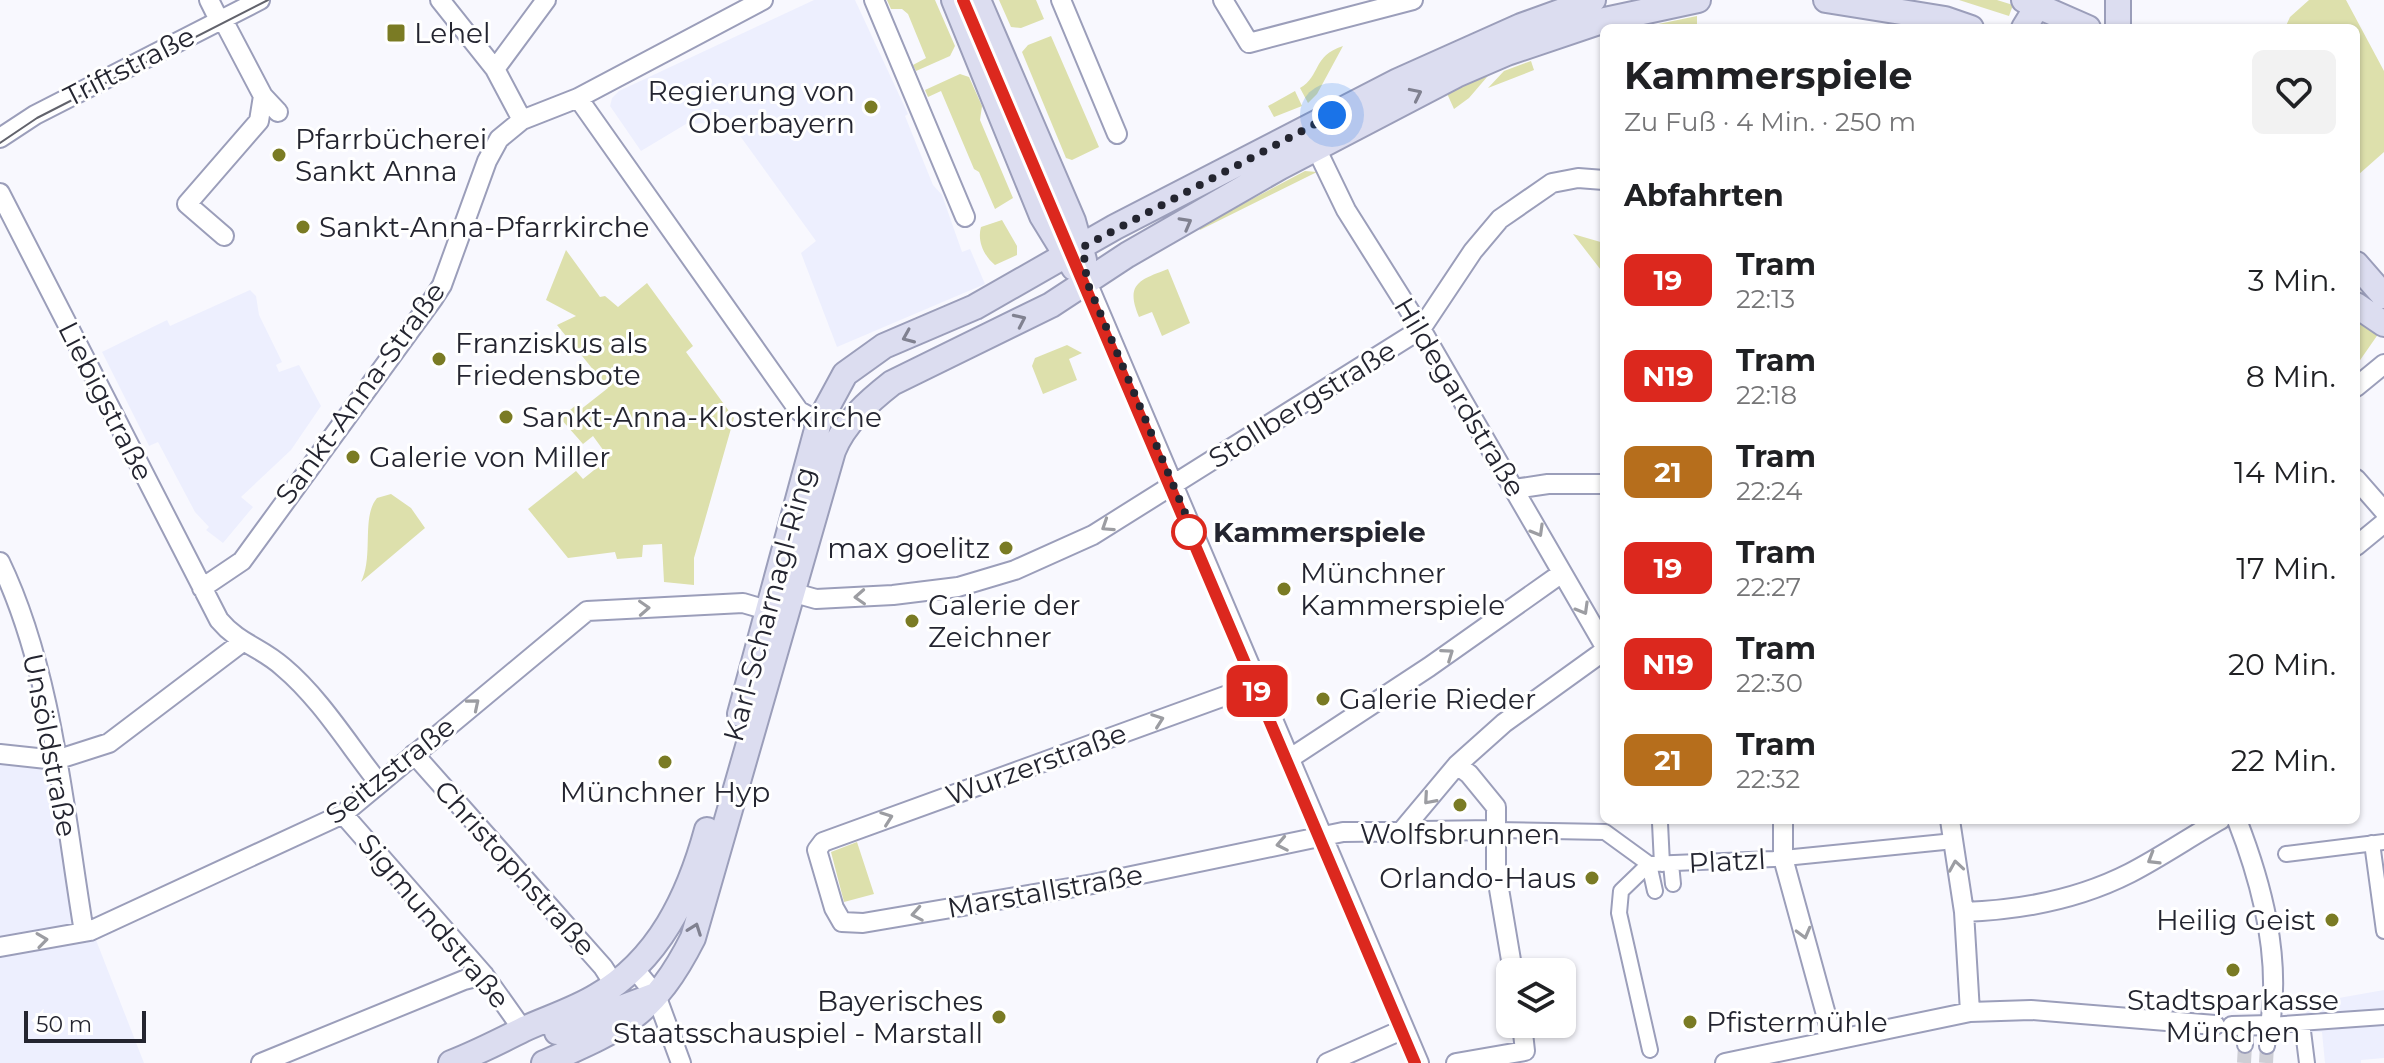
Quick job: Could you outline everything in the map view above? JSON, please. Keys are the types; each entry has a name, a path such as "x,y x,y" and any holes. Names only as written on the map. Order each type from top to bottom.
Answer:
{"main road":[{"path":"954,0 1042,216 1074,252"},
{"path":"978,0 1087,282"},
{"name":"Karl-Scharnagl-Ring","path":"498,1045 523,1030 579,1006 614,984 673,921 692,879 819,422 845,374 884,346 975,307 1218,174 1443,60 1593,0"},
{"name":"Karl-Scharnagl-Ring","path":"544,1063 630,1022 656,995 683,956 700,917 835,444 873,397 892,383 1051,305 1223,202 1404,100 1507,53 1605,20 1698,0"},
{"path":"1826,0 1959,24"},
{"path":"2118,0 2118,24"},
{"path":"2026,24 2034,2 2080,24"},
{"path":"1218,174 1228,182 1223,202"},
{"path":"2360,269 2384,296"},
{"path":"2360,308 2384,324"},
{"path":"845,374 853,390 873,397"},
{"path":"451,1063 498,1045 529,1042 656,995"}],"street":[{"path":"209,0 263,96 278,112"},
{"name":"Triftstraße","path":"0,138 35,115 260,0"},
{"path":"440,0 495,69 522,120"},
{"path":"495,69 546,0"},
{"name":"Sankt-Anna-Straße","path":"202,588 242,561 433,299 442,285 487,161 499,139 522,120 578,98 763,0"},
{"path":"874,0 965,217"},
{"path":"1061,0 1117,134"},
{"path":"1223,0 1249,43 1413,0"},
{"path":"224,236 187,204 259,121 263,96"},
{"path":"578,98 799,411 819,422"},
{"name":"Hildegardstraße","path":"1316,148 1346,210 1421,329 1600,641"},
{"name":"Stollbergstraße","path":"791,592 816,599 893,595 989,579 1093,535 1421,329 1473,251 1500,219 1552,183 1578,178 1600,180"},
{"name":"Liebigstraße","path":"0,193 212,609 241,643"},
{"path":"1087,282 1419,1063"},
{"path":"2360,384 2384,364"},
{"path":"1514,489 1548,484 1600,484"},
{"path":"2360,484 2384,511"},
{"path":"2360,543 2384,523"},
{"name":"Unsöldstraße","path":"0,562 22,607 56,760 84,932"},
{"path":"1289,759 1429,667 1562,573"},
{"name":"Seitzstraße","path":"0,947 84,932 343,814 587,611 743,603 767,610"},
{"path":"0,754 56,760 109,743 241,643 273,659 295,678 378,782"},
{"path":"1400,833 1457,765 1504,723 1600,651"},
{"name":"Wurzerstraße","path":"817,850 823,842 1258,684"},
{"name":"Christophstraße","path":"414,754 614,984"},
{"path":"1457,765 1469,774 1496,807 1496,871 1511,958"},
{"name":"Sigmundstraße","path":"343,814 484,975 523,1030"},
{"name":"Platzl","path":"1655,891 1661,864 1660,824"},
{"path":"1783,824 1783,858 1833,1040"},
{"path":"1951,824 1964,912 1970,1012"},
{"path":"1964,912 2015,910 2078,896 2130,873 2213,824"},
{"path":"2238,824 2253,863 2273,963 2267,1046"},
{"path":"1322,836 1343,832 1495,830"},
{"name":"Platzl","path":"1495,830 1605,832 1661,864 1673,884"},
{"name":"Marstallstraße","path":"817,850 834,908 842,922 863,923 1093,884 1322,836"},
{"name":"Platzl","path":"1650,1050 1630,961 1614,914 1621,891 1661,864 1783,858 1944,842"},
{"path":"2286,854 2378,842 2384,931"},
{"path":"633,967 656,995 681,1063"},
{"path":"261,1063 464,980 484,975"},
{"path":"1725,1063 1970,1012 2031,1010 2234,1031 2270,1025 2384,1017"},
{"path":"2302,1023 2307,1063"},
{"path":"1327,1063 1404,1029"},
{"path":"1456,1063 1525,1051 1524,1038"}],"shaded area":[{"name":"Regierung von Oberbayern","path":"814,0 855,0 908,114 905,116 933,185 942,195 962,252 970,249 985,284 837,347 801,253 816,241 730,122 686,124 641,151 610,106 612,98 619,91"},
{"path":"250,290 256,296 259,315 282,362 276,365 279,372 299,365 321,406 291,450 241,497 253,507 223,543 206,530 209,527 195,512 158,442 149,446 102,352 167,320 170,326"},
{"path":"0,757 65,759 96,940 144,1063 0,1063"},
{"path":"2384,990 2384,1058 2361,1060 2361,1063 2325,1063 2322,1032 2309,1032 2305,1004"}],"green space":[{"path":"887,0 935,0 955,46 950,56 916,71 913,65 926,58 908,14 902,9 891,9"},
{"path":"999,0 1036,0 1044,19 1021,28 1011,27"},
{"path":"1959,0 1997,0 2013,5 2009,16"},
{"path":"2309,0 2346,0 2359,24 2287,24 2290,17"},
{"path":"1697,16 1697,24 1658,24"},
{"path":"2360,26 2384,71 2384,152 2360,173"},
{"path":"1051,36 1099,147 1072,160 1066,158 1022,52 1028,45"},
{"path":"1343,46 1317,94 1308,103 1300,88 1311,78 1326,55"},
{"path":"1531,61 1534,70 1488,88 1504,71"},
{"path":"1493,70 1469,98 1454,109 1445,89"},
{"path":"960,74 969,77 982,106 980,120 1013,198 995,209 979,172 974,169 941,91 928,97 925,90"},
{"path":"1295,91 1302,106 1274,117 1268,106"},
{"path":"1305,171 1317,172 1200,230 1199,227"},
{"path":"1002,220 1017,246 1017,255 995,265 982,248 980,232 981,227"},
{"path":"1573,234 1600,242 1600,269"},
{"path":"566,250 600,297 605,296 618,307 647,283 693,346 686,352 734,418 694,558 694,585 664,582 662,544 643,545 642,557 617,559 615,552 568,558 528,509 576,471 583,479 609,458 593,436 583,444 560,418 575,406 580,410 608,388 557,325 576,316 546,300"},
{"path":"1168,269 1190,323 1162,336 1152,312 1139,317 1134,290 1142,280"},
{"path":"2360,323 2381,330 2360,360"},
{"path":"1067,345 1082,353 1069,359 1077,380 1043,394 1032,366 1035,358"},
{"path":"391,494 411,508 425,528 361,582 367,561 372,506 377,498"},
{"path":"857,842 874,894 844,902 831,852"}],"tunnel":[{"path":"2244,1063 2245,1045"},
{"path":"2266,1063 2267,1046"}],"tram line":[{"path":"0,143 37,118 268,0"},
{"name":"19","path":"963,0 1415,1063"},
{"path":"971,0 1423,1063"}],"place":[{"name":"Lehel","path":"396,33"},
{"name":"Regierung von Oberbayern","path":"871,107"},
{"name":"Pfarrbücherei Sankt Anna","path":"279,155"},
{"name":"Sankt-Anna-Pfarrkirche","path":"303,227"},
{"name":"Franziskus als Friedensbote","path":"439,359"},
{"name":"Sankt-Anna-Klosterkirche","path":"506,417"},
{"name":"Galerie von Miller","path":"353,457"},
{"name":"Kammerspiele","path":"1189,532"},
{"name":"max goelitz","path":"1006,548"},
{"name":"Münchner Kammerspiele","path":"1284,589"},
{"name":"Galerie der Zeichner","path":"912,621"},
{"name":"Galerie Rieder","path":"1323,699"},
{"name":"Münchner Hyp","path":"665,762"},
{"name":"Wolfsbrunnen","path":"1460,805"},
{"name":"Orlando-Haus","path":"1592,878"},
{"name":"Heilig Geist","path":"2332,920"},
{"name":"Stadtsparkasse München","path":"2233,970"},
{"name":"Bayerisches Staatsschauspiel - Marstall","path":"999,1017"},
{"name":"Pfistermühle","path":"1690,1022"}],"route":[{"path":"1189,532 1197,541 1087,282 1083,247 1115,227 1332,115"}]}
